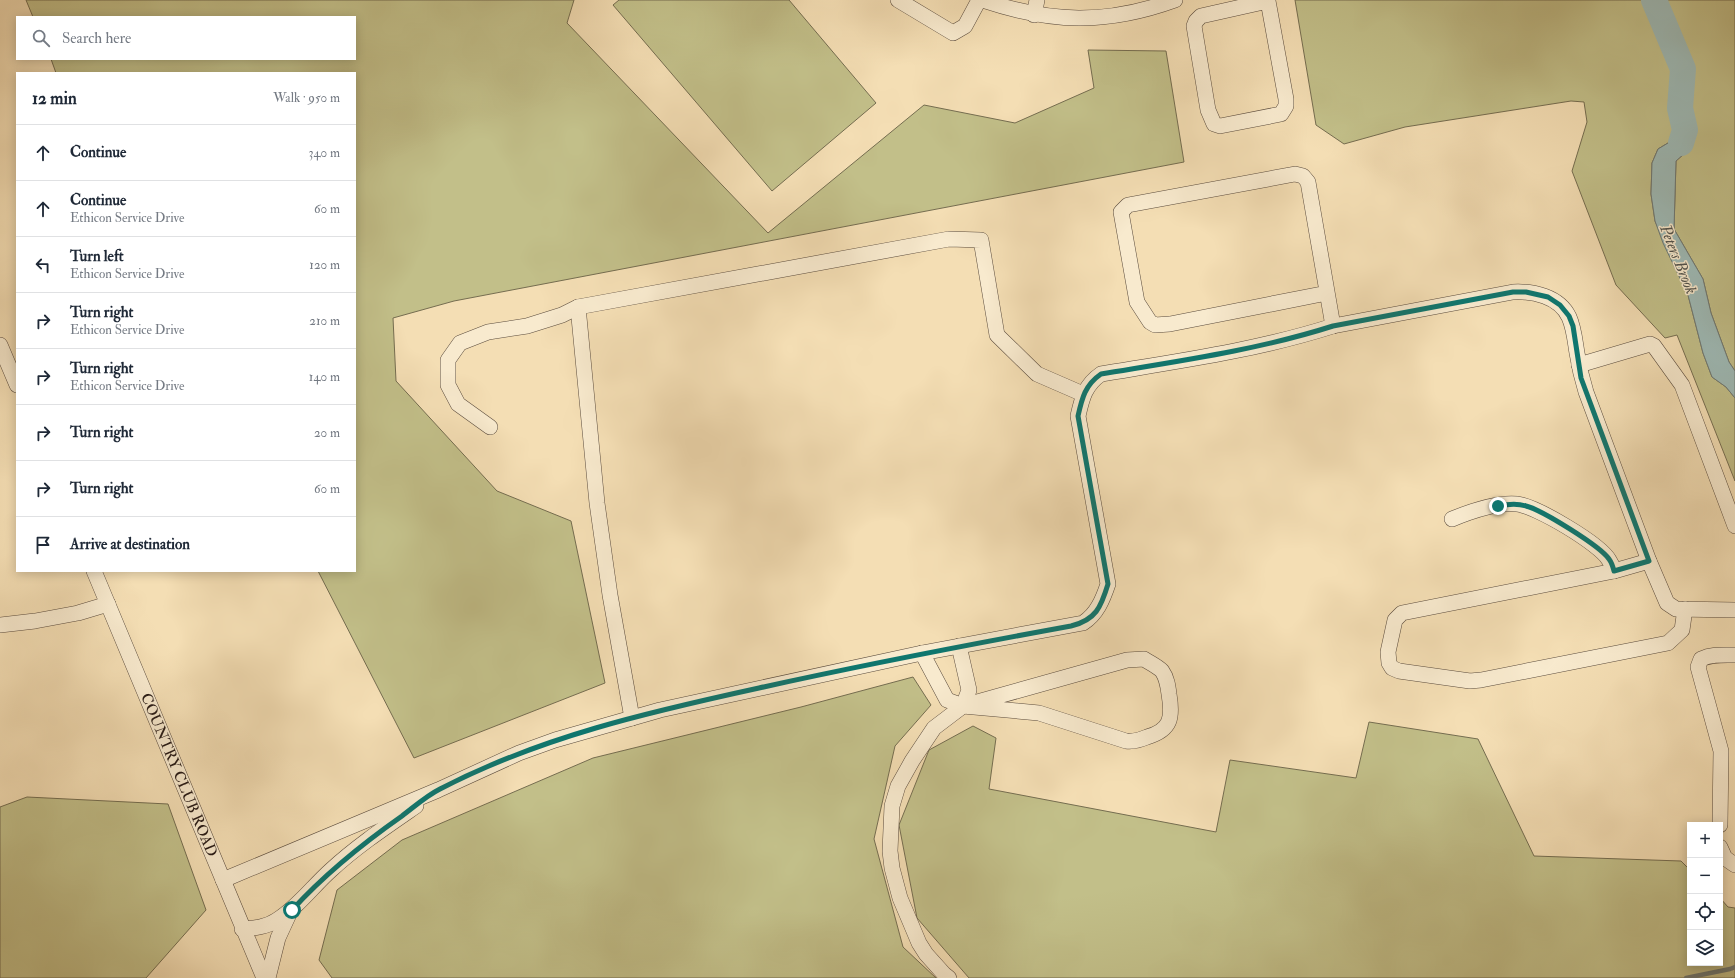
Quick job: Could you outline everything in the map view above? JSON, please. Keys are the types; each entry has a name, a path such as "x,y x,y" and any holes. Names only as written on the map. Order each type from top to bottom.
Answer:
{"street":[{"path":"898,0 953,33 965,26 979,0"},
{"path":"982,0 1008,9 1035,7 1078,18 1113,16 1150,9 1175,0"},
{"path":"1268,1 1286,106 1281,114 1220,126 1214,124 1208,110 1194,26 1196,20 1201,16 1268,1"},
{"path":"1327,293 1170,324 1155,325 1150,322 1136,297 1122,212 1128,205 1295,174 1300,175 1308,182 1333,326"},
{"path":"490,427 458,404 448,385 448,360 460,343 488,332 526,326 562,316 578,308 950,239 981,240 997,335 1037,374 1083,394"},
{"path":"223,880 555,740 660,710 922,653 1083,623 1093,615 1103,600 1108,584 1078,416 1083,394 1092,380 1101,374 1261,345 1333,326 1513,292 1526,292 1548,297 1560,305 1569,316 1573,326 1579,365 1586,392 1649,561 1667,603 1676,609 1735,610"},
{"path":"578,308 597,503 610,595 632,718"},
{"path":"1579,365 1650,344 1654,346 1682,385 1735,526"},
{"path":"0,345 5,368 16,384"},
{"path":"1452,519 1506,504 1531,507 1564,525 1597,549 1609,559 1614,571"},
{"path":"1649,561 1614,571 1402,613 1395,620 1388,652 1389,663 1392,668 1399,672 1470,681 1481,680 1668,643 1682,630 1685,609"},
{"name":"COUNTRY CLUB ROAD","path":"94,572 242,929 264,978"},
{"path":"0,625 35,621 78,613 108,604"},
{"path":"959,646 969,690 963,706"},
{"path":"922,653 947,700 963,706 1039,713 1126,741 1134,742 1160,733 1166,727 1170,717 1171,704 1167,680 1162,671 1144,660 1127,660 963,706 934,728 912,761 898,786 892,806 890,851 892,868 900,898 919,944 935,964 950,978"},
{"path":"1720,822 1721,751 1698,667 1701,659 1707,656 1715,654 1735,655"},
{"path":"242,929 256,928 277,921 292,910 331,870 369,840 438,790"},
{"path":"1723,854 1725,858 1735,865"},
{"path":"268,978 278,938 292,910"}],"shaded area":[{"path":"26,0 574,0 567,23 768,233 924,105 1015,123 1094,88 1088,50 1166,51 1184,162 454,301 393,318 396,381 497,491 571,521 605,683 414,758 319,572 356,572 356,72 56,72 51,60 356,60 356,16 33,16"},
{"path":"619,0 789,0 876,103 772,191 613,5"},
{"path":"1295,0 1735,0 1735,371 1729,362 1711,313 1703,279 1674,229 1676,161 1685,153 1680,109 1681,124 1678,137 1658,149 1652,163 1651,194 1655,221 1688,295 1703,353 1712,377 1726,387 1735,398 1735,481 1677,335 1665,338 1616,285 1572,171 1587,122 1584,102 1571,101 1405,127 1344,144 1316,125"},
{"path":"913,677 931,705 895,746 874,839 903,947 936,978 332,978 319,960 337,890 402,840 593,758 801,707"},
{"path":"1369,722 1478,739 1534,856 1681,861 1687,867 1687,966 1723,966 1723,901 1728,907 1735,908 1735,978 969,978 917,918 899,825 929,750 973,726 996,738 989,789 1216,832 1230,760 1356,778"},
{"path":"27,797 168,804 206,910 146,978 0,978 0,807"}],"water":[{"path":"1680,108 1689,118 1692,138 1685,153 1676,161 1674,229 1703,279 1711,313 1729,362 1735,371 1735,398 1726,387 1712,377 1703,353 1688,295 1663,243 1655,221 1651,194 1652,163 1658,149 1678,137 1681,124"}],"waterway":[{"name":"Peters Brook","path":"1654,0 1683,69 1680,108 1685,130 1681,143"},
{"path":"1686,978 1735,967"}],"route":[{"path":"292,910 331,870 369,840 438,790 519,753 555,740 660,710 839,670 1083,623 1093,615 1103,600 1108,584 1078,416 1083,394 1092,380 1101,374 1246,348 1333,326 1513,292 1540,294 1548,297 1560,305 1569,316 1573,326 1581,378 1649,561 1614,571 1609,559 1589,542 1539,510 1516,504 1498,506"}]}
